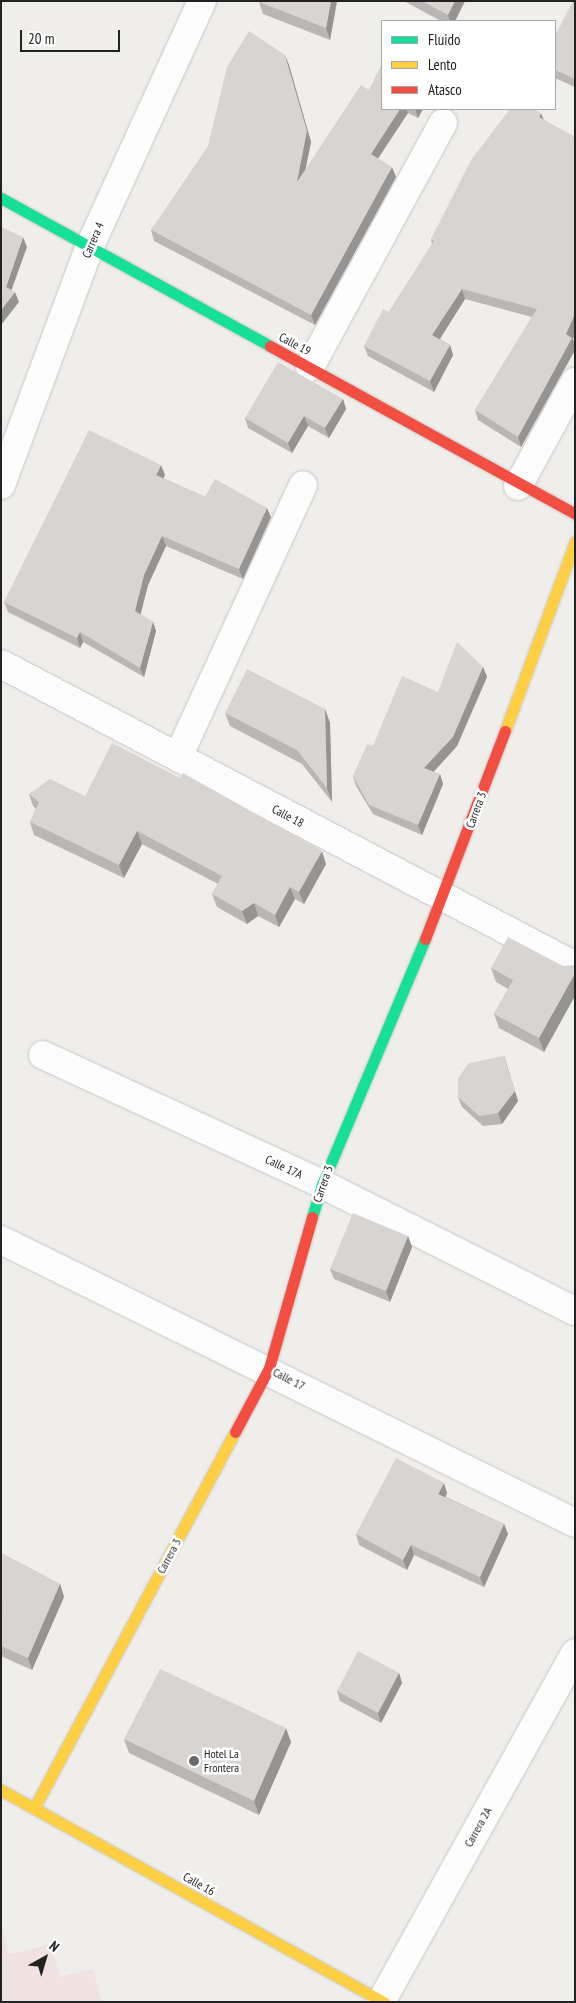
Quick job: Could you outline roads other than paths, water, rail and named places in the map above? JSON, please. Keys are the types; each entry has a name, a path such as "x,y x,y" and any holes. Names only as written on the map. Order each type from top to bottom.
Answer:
{"main road":[{"name":"Calle 19","path":"1,198 89,248 310,367 518,486 575,514"},
{"name":"Carrera 3","path":"34,1808 269,1368 322,1184 443,898 575,542"},
{"name":"Calle 16","path":"1,1790 382,2001"}],"street":[{"name":"Carrera 4","path":"1,485 89,248 202,1"},
{"path":"310,367 443,123"},
{"path":"518,486 575,382"},
{"path":"178,757 303,485"},
{"name":"Calle 18","path":"1,664 575,966"},
{"name":"Calle 17A","path":"43,1055 322,1184 575,1311"},
{"name":"Calle 17","path":"1,1240 269,1368 575,1523"},
{"name":"Carrera 2A","path":"382,2001 575,1653"}],"place":[{"name":"Hotel La Frontera","path":"194,1761"}]}
